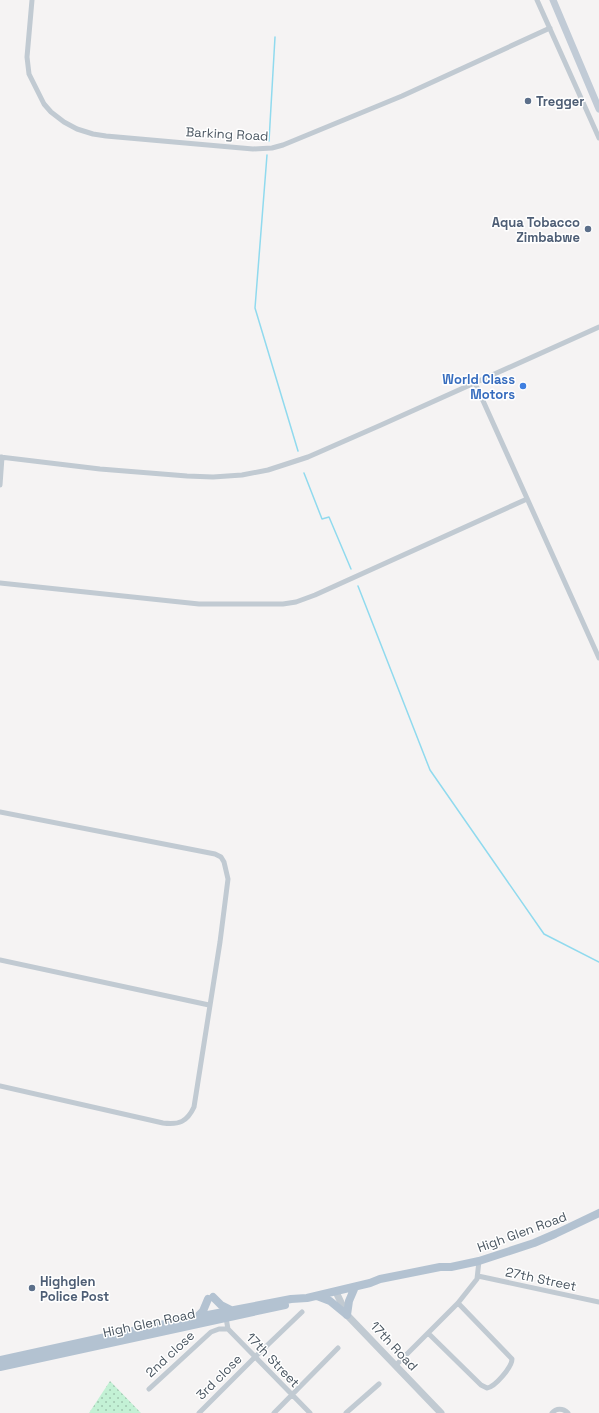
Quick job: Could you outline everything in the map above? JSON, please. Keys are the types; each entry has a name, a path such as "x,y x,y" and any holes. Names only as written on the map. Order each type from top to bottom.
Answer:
{"main road":[{"path":"552,0 599,108"},
{"name":"High Glen Road","path":"0,1360 231,1310 291,1299 303,1299 336,1292 380,1279 440,1267 451,1267 534,1243 561,1232 599,1213"},
{"path":"317,1296 330,1301 347,1314 349,1301 355,1287"},
{"path":"197,1317 211,1298 231,1310"},
{"name":"High Glen Road","path":"0,1367 292,1304 303,1299"}],"street":[{"name":"Barking Road","path":"32,0 27,57 29,74 44,104 51,112 64,122 77,129 93,134 182,144 253,149 265,149 283,145 402,96 550,28"},
{"path":"537,0 599,138"},
{"path":"0,485 1,457 100,469 187,476 213,477 242,475 268,470 308,457 599,327"},
{"path":"474,383 599,658"},
{"path":"0,583 199,604 282,604 296,602 315,595 527,499"},
{"path":"0,812 215,854 221,857 226,866 228,879 220,942 194,1107 185,1120 171,1124 0,1086"},
{"path":"0,960 209,1005"},
{"path":"396,1365 429,1334 458,1303 478,1276 479,1260"},
{"name":"27th Street","path":"478,1276 599,1302"},
{"name":"17th Road","path":"336,1292 347,1314 441,1413"},
{"path":"429,1334 481,1385 487,1388 493,1386 511,1366 512,1359 458,1303"},
{"name":"3rd close","path":"199,1413 302,1312"},
{"name":"17th Street","path":"226,1318 228,1329 310,1413"},
{"name":"2nd close","path":"149,1389 211,1332 219,1329 228,1329"},
{"path":"274,1413 338,1348"},
{"path":"346,1413 379,1384"},
{"path":"552,1413 554,1410 560,1409 568,1413"}],"green space":[{"path":"110,1381 141,1413 89,1413"}],"waterway":[{"path":"269,141 275,37"},
{"path":"267,155 255,308 298,451"},
{"path":"304,473 322,519 329,517 351,569"},
{"path":"358,586 430,770 544,934 599,962"}],"place":[{"name":"Tregger","path":"528,101"},
{"name":"Aqua Tobacco Zimbabwe","path":"588,229"},
{"name":"World Class Motors","path":"523,386"},
{"name":"Highglen Police Post","path":"32,1288"}]}
